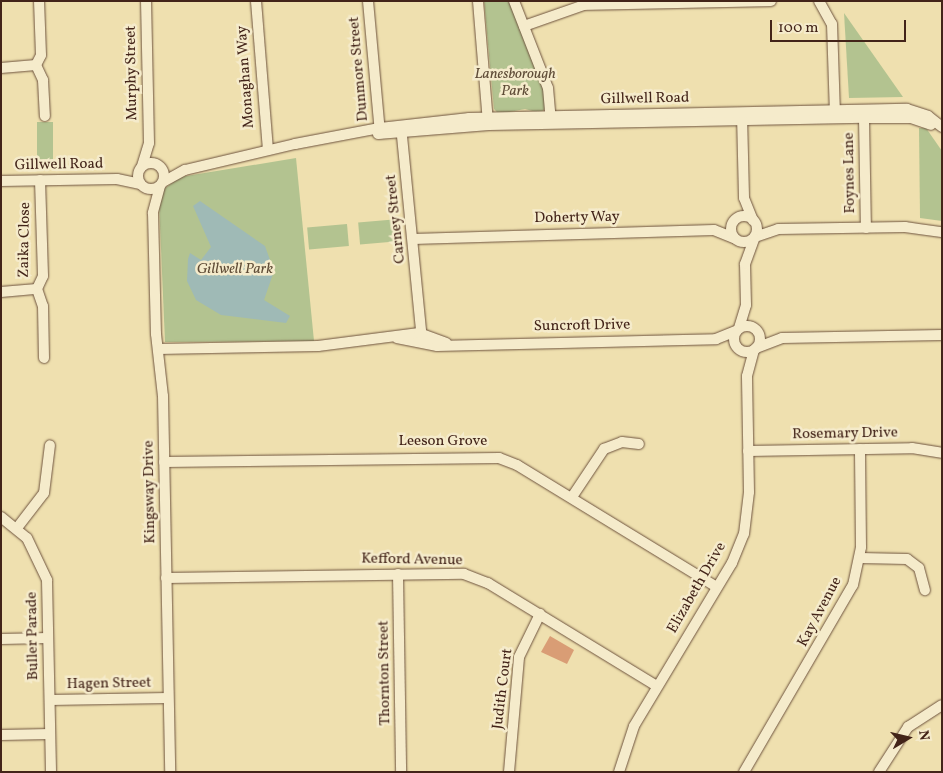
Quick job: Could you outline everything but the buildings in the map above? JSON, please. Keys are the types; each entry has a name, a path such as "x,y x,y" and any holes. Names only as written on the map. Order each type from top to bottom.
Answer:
{"street":[{"path":"40,1 40,55 36,65 43,80 44,116"},
{"name":"Murphy Street","path":"141,167 149,143 146,1"},
{"name":"Monaghan Way","path":"256,1 268,150"},
{"name":"Dunmore Street","path":"368,1 380,131"},
{"path":"478,1 488,121"},
{"path":"514,1 548,88 551,120"},
{"path":"524,26 584,5 771,1"},
{"path":"819,1 832,24 835,115"},
{"path":"1,68 36,65"},
{"name":"Gillwell Road","path":"1,181 117,179 142,186 161,184 185,170 268,150 344,136 402,128 488,121 835,115 912,110 942,127"},
{"name":"Gillwell Road","path":"835,115 864,118 911,118 942,134"},
{"path":"742,116 744,198 731,229 745,264 746,306 755,329"},
{"name":"Foynes Lane","path":"864,118 866,228"},
{"name":"Carney Street","path":"402,128 421,336"},
{"name":"Murphy Street","path":"149,143 159,166 161,184"},
{"name":"Gillwell Road","path":"117,179 141,167 159,166 185,170"},
{"name":"Kingsway Drive","path":"141,167 142,186 153,213"},
{"name":"Zaika Close","path":"40,180 43,276 37,289 43,306 44,358"},
{"name":"Kingsway Drive","path":"161,184 153,213 164,462 170,772"},
{"path":"744,198 754,220 754,238 745,264"},
{"path":"736,219 754,220 778,229"},
{"name":"Doherty Way","path":"714,230 736,219"},
{"path":"735,239 754,238 778,229 866,228 942,232"},
{"name":"Doherty Way","path":"413,236 714,230 735,239"},
{"path":"1,292 37,289"},
{"path":"746,306 738,329 755,329 782,338 942,335"},
{"name":"Elizabeth Drive","path":"738,329 737,348 747,376"},
{"name":"Suncroft Drive","path":"421,336 449,344 716,339 738,329"},
{"name":"Elizabeth Drive","path":"619,772 626,742 657,686 718,587 744,534 748,451 747,376 755,349 755,329"},
{"path":"158,349 318,346 421,336"},
{"path":"755,349 782,338"},
{"name":"Suncroft Drive","path":"716,339 737,348 755,349"},
{"path":"572,498 604,449 622,442 639,444"},
{"path":"17,528 44,493 50,446"},
{"name":"Rosemary Drive","path":"748,451 860,449 942,453"},
{"name":"Kay Avenue","path":"744,772 842,610 860,558 860,449"},
{"name":"Leeson Grove","path":"164,462 490,456 518,464 718,587"},
{"name":"Buller Parade","path":"1,517 17,528 34,548 44,570 48,638 51,772"},
{"path":"860,558 907,559 919,568 925,590"},
{"name":"Kefford Avenue","path":"166,578 398,574 474,577 540,614 657,686"},
{"name":"Thornton Street","path":"398,574 401,772"},
{"name":"Judith Court","path":"509,772 519,656 540,614"},
{"path":"1,639 48,638"},
{"name":"Hagen Street","path":"50,700 168,698"},
{"path":"879,772 908,727 942,705"},
{"path":"1,735 50,734"}],"green space":[{"name":"Lanesborough Park","path":"484,1 510,1 546,94 546,108 540,113 525,109 499,114 494,109"},
{"path":"844,13 903,97 849,98"},
{"path":"37,122 53,122 53,166 37,166"},
{"path":"919,128 926,128 942,151 942,221 920,218"},
{"name":"Gillwell Park","path":"296,158 314,341 165,342 159,202 164,189 180,177"},
{"path":"399,219 401,241 360,244 358,223"},
{"path":"347,224 349,246 309,249 307,227"}],"water":[{"path":"200,201 265,246 274,271 264,300 290,316 286,323 221,315 196,300 187,281 188,259 190,253 201,260 211,247 193,206"}]}
